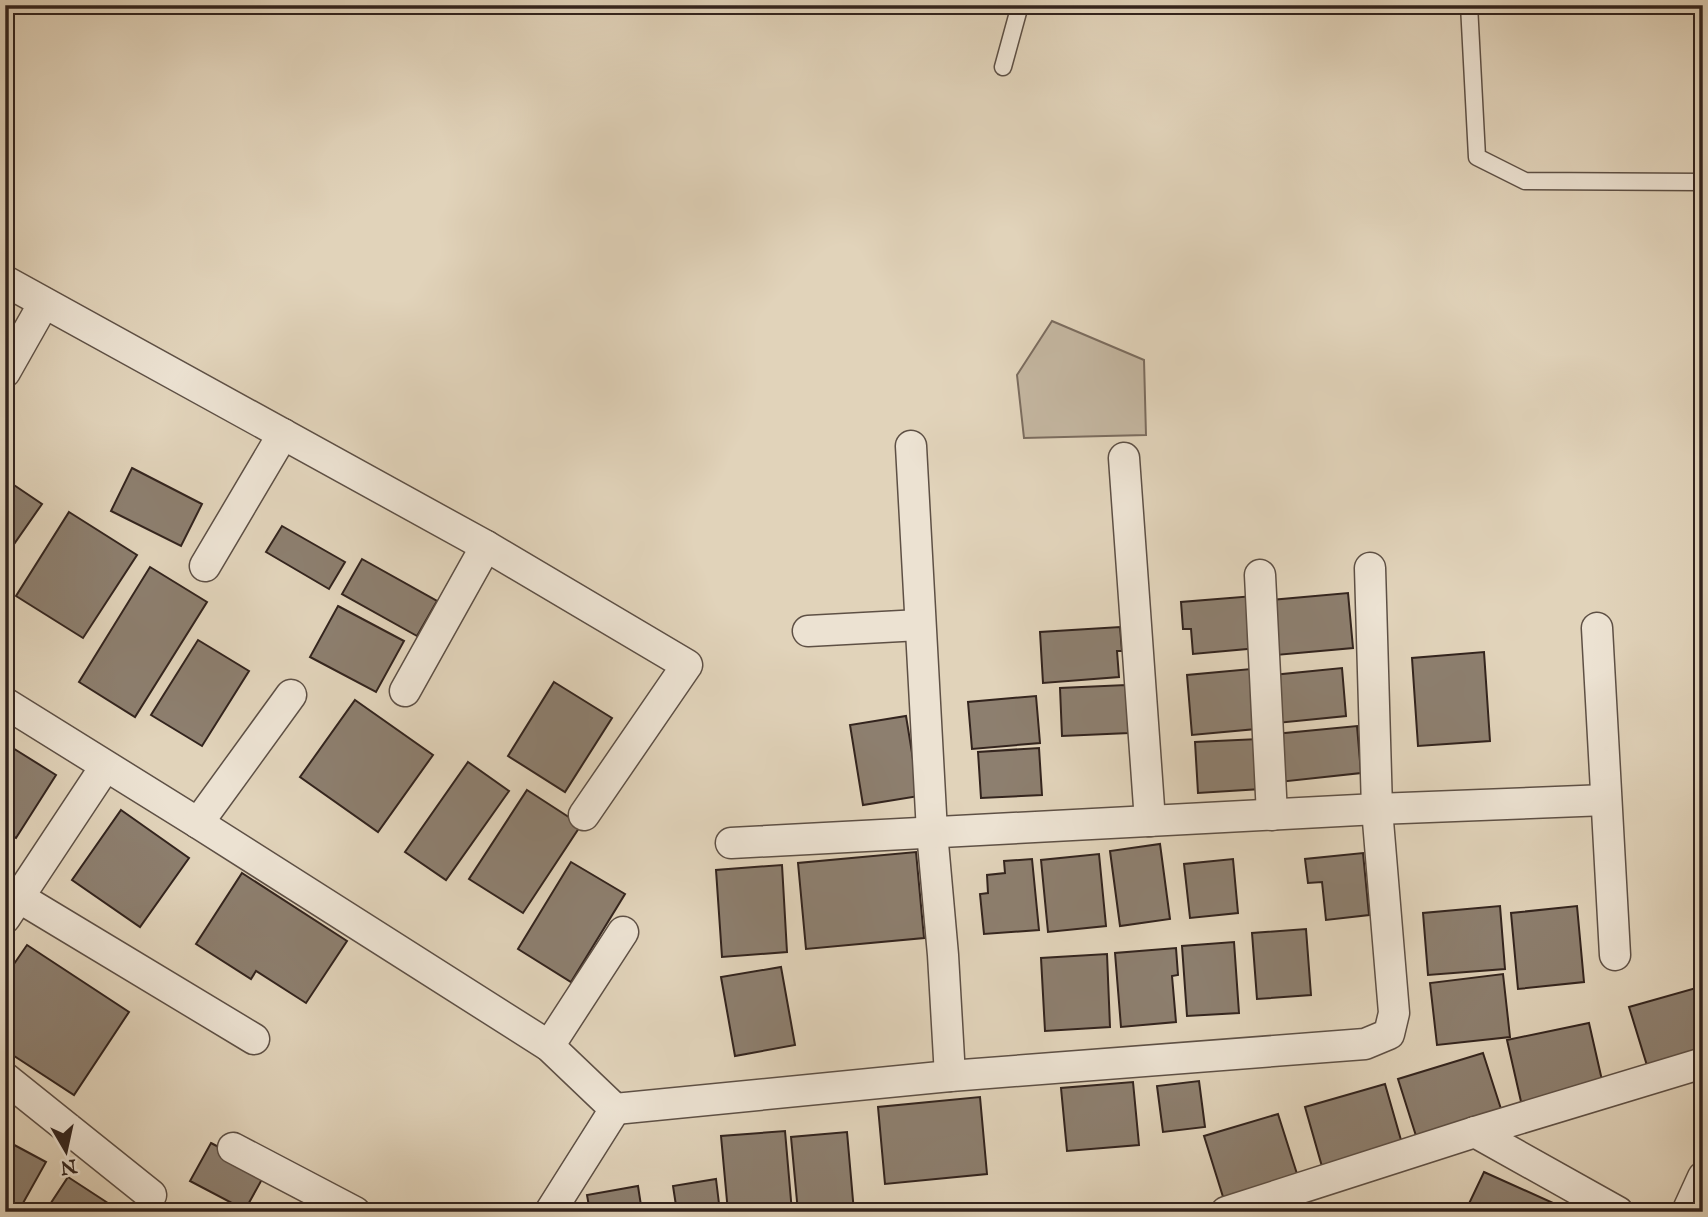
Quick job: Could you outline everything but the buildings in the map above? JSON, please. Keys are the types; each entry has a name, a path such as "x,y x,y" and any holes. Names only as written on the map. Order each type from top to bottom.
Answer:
{"street":[{"path":"5,281 486,547 687,665 584,815"},
{"path":"5,372 44,303"},
{"path":"205,566 283,435"},
{"path":"911,446 932,832 950,1076"},
{"path":"1124,458 1150,821"},
{"path":"405,691 486,547"},
{"path":"5,704 198,823 548,1046 615,1109 950,1076 1365,1044 1389,1034 1394,1013 1377,809 1370,568"},
{"path":"1260,575 1272,815"},
{"path":"808,631 920,625"},
{"path":"1597,628 1615,955"},
{"path":"198,823 291,695"},
{"path":"105,767 12,908 254,1039"},
{"path":"731,843 1377,809 1606,800"},
{"path":"548,1046 623,932"},
{"path":"1226,1212 1475,1132 1703,1063"},
{"path":"5,1078 151,1195"},
{"path":"550,1212 615,1109"},
{"path":"1475,1132 1618,1212"},
{"path":"233,1148 355,1212"},
{"path":"1687,1212 1703,1177"}],"lane":[{"path":"1003,67 1020,5"},
{"path":"1469,5 1477,158 1525,181 1703,182"}],"shaded area":[{"path":"1052,321 1144,360 1146,435 1024,438 1017,375"}]}
